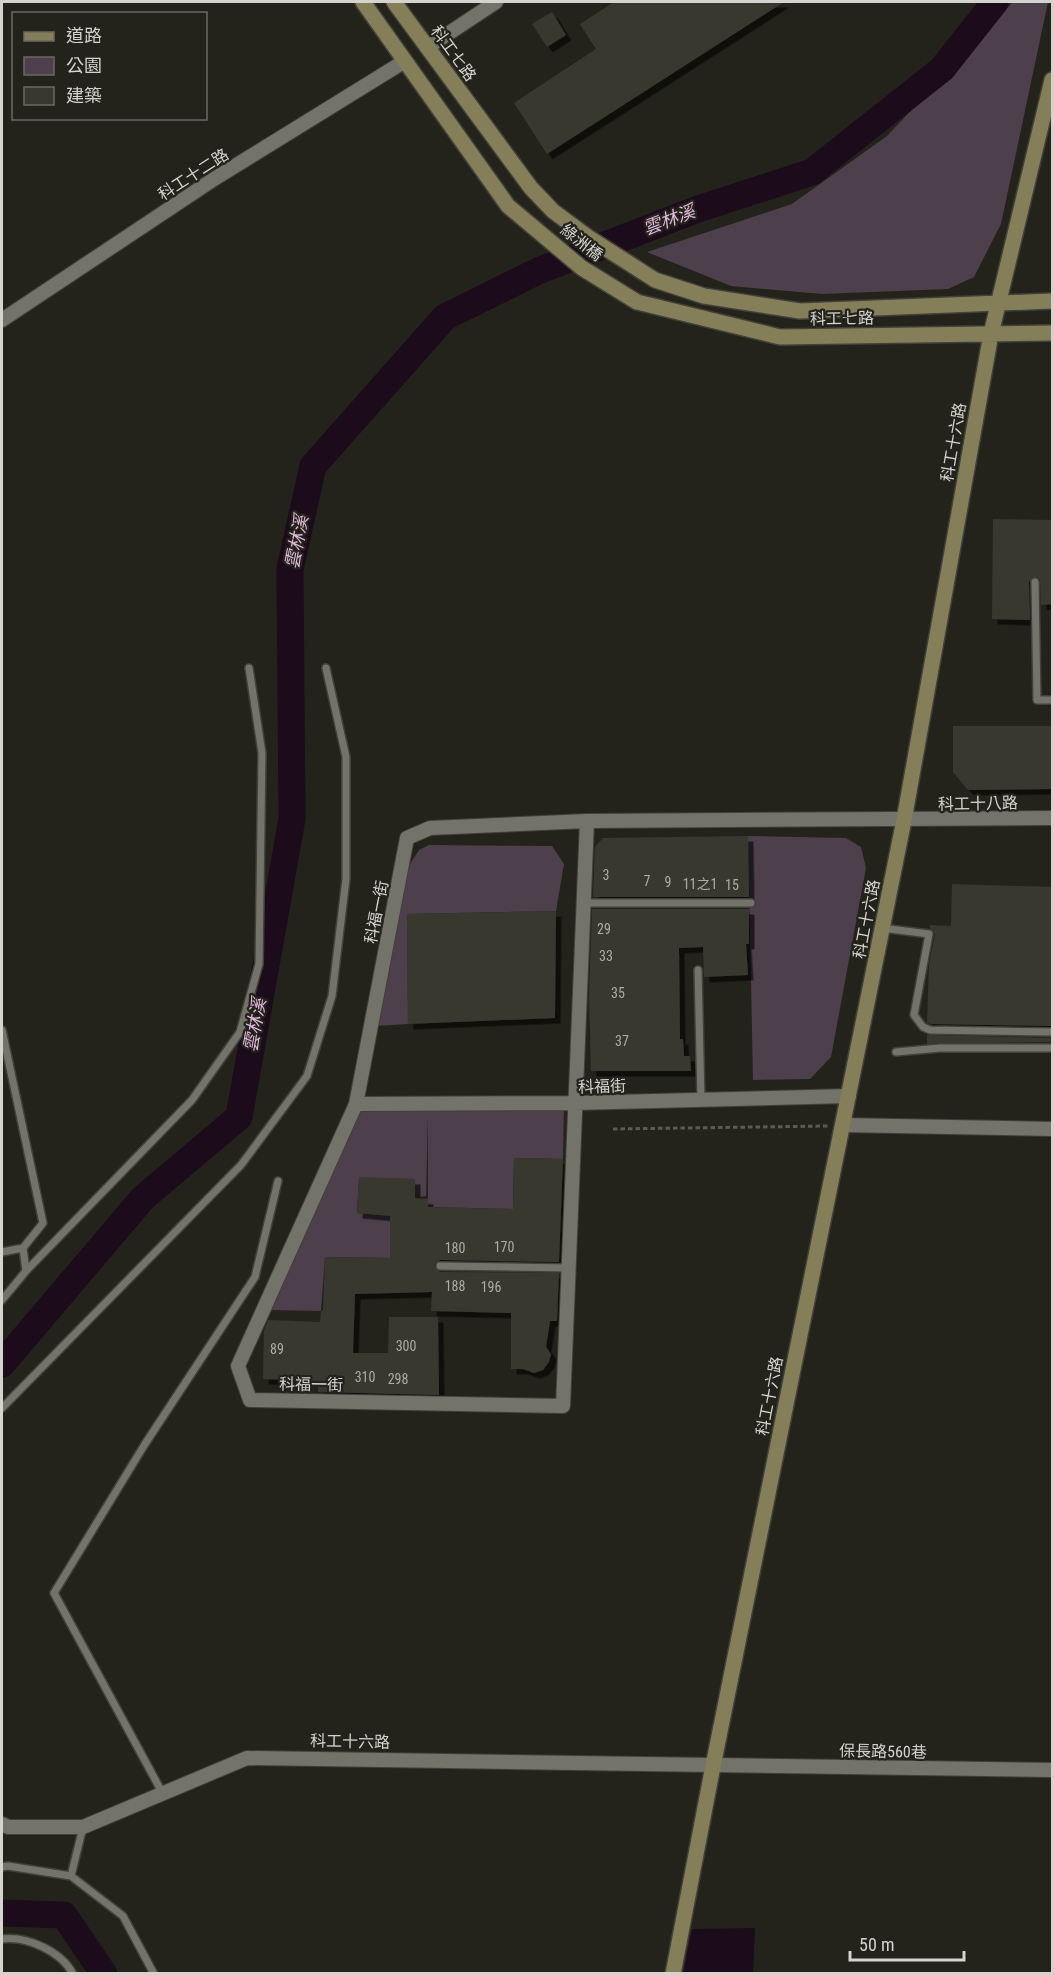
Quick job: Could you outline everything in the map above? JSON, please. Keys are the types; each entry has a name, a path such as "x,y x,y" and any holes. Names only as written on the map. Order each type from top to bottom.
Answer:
{"street":[{"path":"363,2 405,61 496,2"},
{"name":"科工七路","path":"394,2 531,188 553,211"},
{"name":"綠洲橋","path":"405,61 508,206 582,268 637,302"},
{"name":"科工十二路","path":"2,320 214,178 405,61"},
{"name":"科工十六路","path":"673,1974 904,820 991,334 1053,80"},
{"name":"綠洲橋","path":"553,211 588,237 655,280"},
{"name":"科工七路","path":"655,280 704,296 800,311 1053,301"},
{"name":"科工七路","path":"637,302 780,337 1053,333"},
{"name":"科工十八路","path":"904,820 1053,818"},
{"name":"科福一街","path":"587,821 563,1406 250,1400 238,1366 356,1104 407,838 430,828 587,821 904,820"},
{"name":"科福街","path":"356,1104 575,1103 849,1095"},
{"path":"842,1125 1053,1129"},
{"name":"科工十六路","path":"2,1824 8,1827 83,1827 247,1758 713,1766"},
{"name":"保長路560巷","path":"713,1766 1053,1770"}],"lane":[{"path":"1035,582 1037,700 1053,700"},
{"path":"2,1300 27,1271 192,1100 240,1032 259,964 262,753 249,668"},
{"path":"2,1408 241,1165 307,1076 333,996 346,879 346,757 326,668"},
{"path":"584,903 752,903"},
{"path":"882,928 929,934 914,1015 924,1027 930,1030 1053,1032"},
{"path":"698,970 701,1100"},
{"path":"2,1030 43,1223 23,1248 2,1252"},
{"path":"896,1052 940,1048 1053,1048"},
{"path":"163,1794 54,1593 145,1444 255,1277 278,1182"},
{"path":"23,1248 27,1271"},
{"path":"440,1266 569,1268"},
{"path":"71,1876 83,1827"},
{"path":"2,1867 71,1876 123,1916 154,1974"},
{"path":"2,1939 9,1938 41,1946 68,1965 73,1974"}],"path":[{"path":"613,1130 842,1125"}],"green space":[{"path":"1013,2 1048,2 1001,224 974,277 948,289 822,294 731,286 647,252 792,204 887,136"},
{"path":"748,836 846,838 861,847 866,868 831,1057 810,1079 753,1080"},
{"path":"429,845 552,846 564,864 556,911 407,914 408,1024 376,1026 403,875 419,850"},
{"path":"564,1103 563,1159 514,1158 513,1209 428,1207 428,1116 426,1196 415,1198 414,1179 359,1178 357,1213 390,1216 390,1258 325,1257 321,1311 270,1310 356,1104"}],"shaded area":[{"path":"755,1928 753,1973 683,1973 692,1929"}],"building":[{"path":"614,2 784,2 547,154 514,103 596,49 580,24"},
{"path":"552,12 566,35 547,47 532,24"},
{"path":"993,519 1053,520 1053,604 1041,605 1040,580 1037,577 1032,578 1029,582 1030,620 992,619"},
{"path":"953,726 1053,726 1053,789 968,790 953,772"},
{"path":"748,836 749,897 593,897 595,847 603,838"},
{"path":"952,884 1053,887 1053,1026 927,1023 929,965 935,934 930,925 951,926"},
{"path":"592,909 749,909 749,944 746,944 748,975 704,977 703,947 679,948 680,1039 683,1039 684,1056 690,1056 691,1071 591,1071 589,998"},
{"path":"556,911 555,1018 408,1024 407,914"},
{"path":"927,1035 1053,1038 1053,1042 927,1044"},
{"path":"514,1158 563,1159 559,1262 440,1260 434,1266 440,1272 559,1273 557,1321 550,1321 546,1347 551,1354 543,1370 534,1373 523,1369 511,1369 511,1313 431,1311 432,1292 355,1294 353,1353 388,1353 389,1317 438,1317 439,1395 318,1392 318,1381 263,1379 264,1331 268,1320 320,1322 321,1311 323,1311 325,1257 390,1258 390,1216 357,1213 359,1177 415,1179 415,1198 428,1199 428,1207 513,1209"}],"waterway":[{"name":"雲林溪","path":"2,1364 143,1198 239,1117 292,819 290,569 313,466 445,317 538,271 698,209 812,172 942,69 995,2"},
{"path":"2,1913 64,1915 104,1974"}]}
